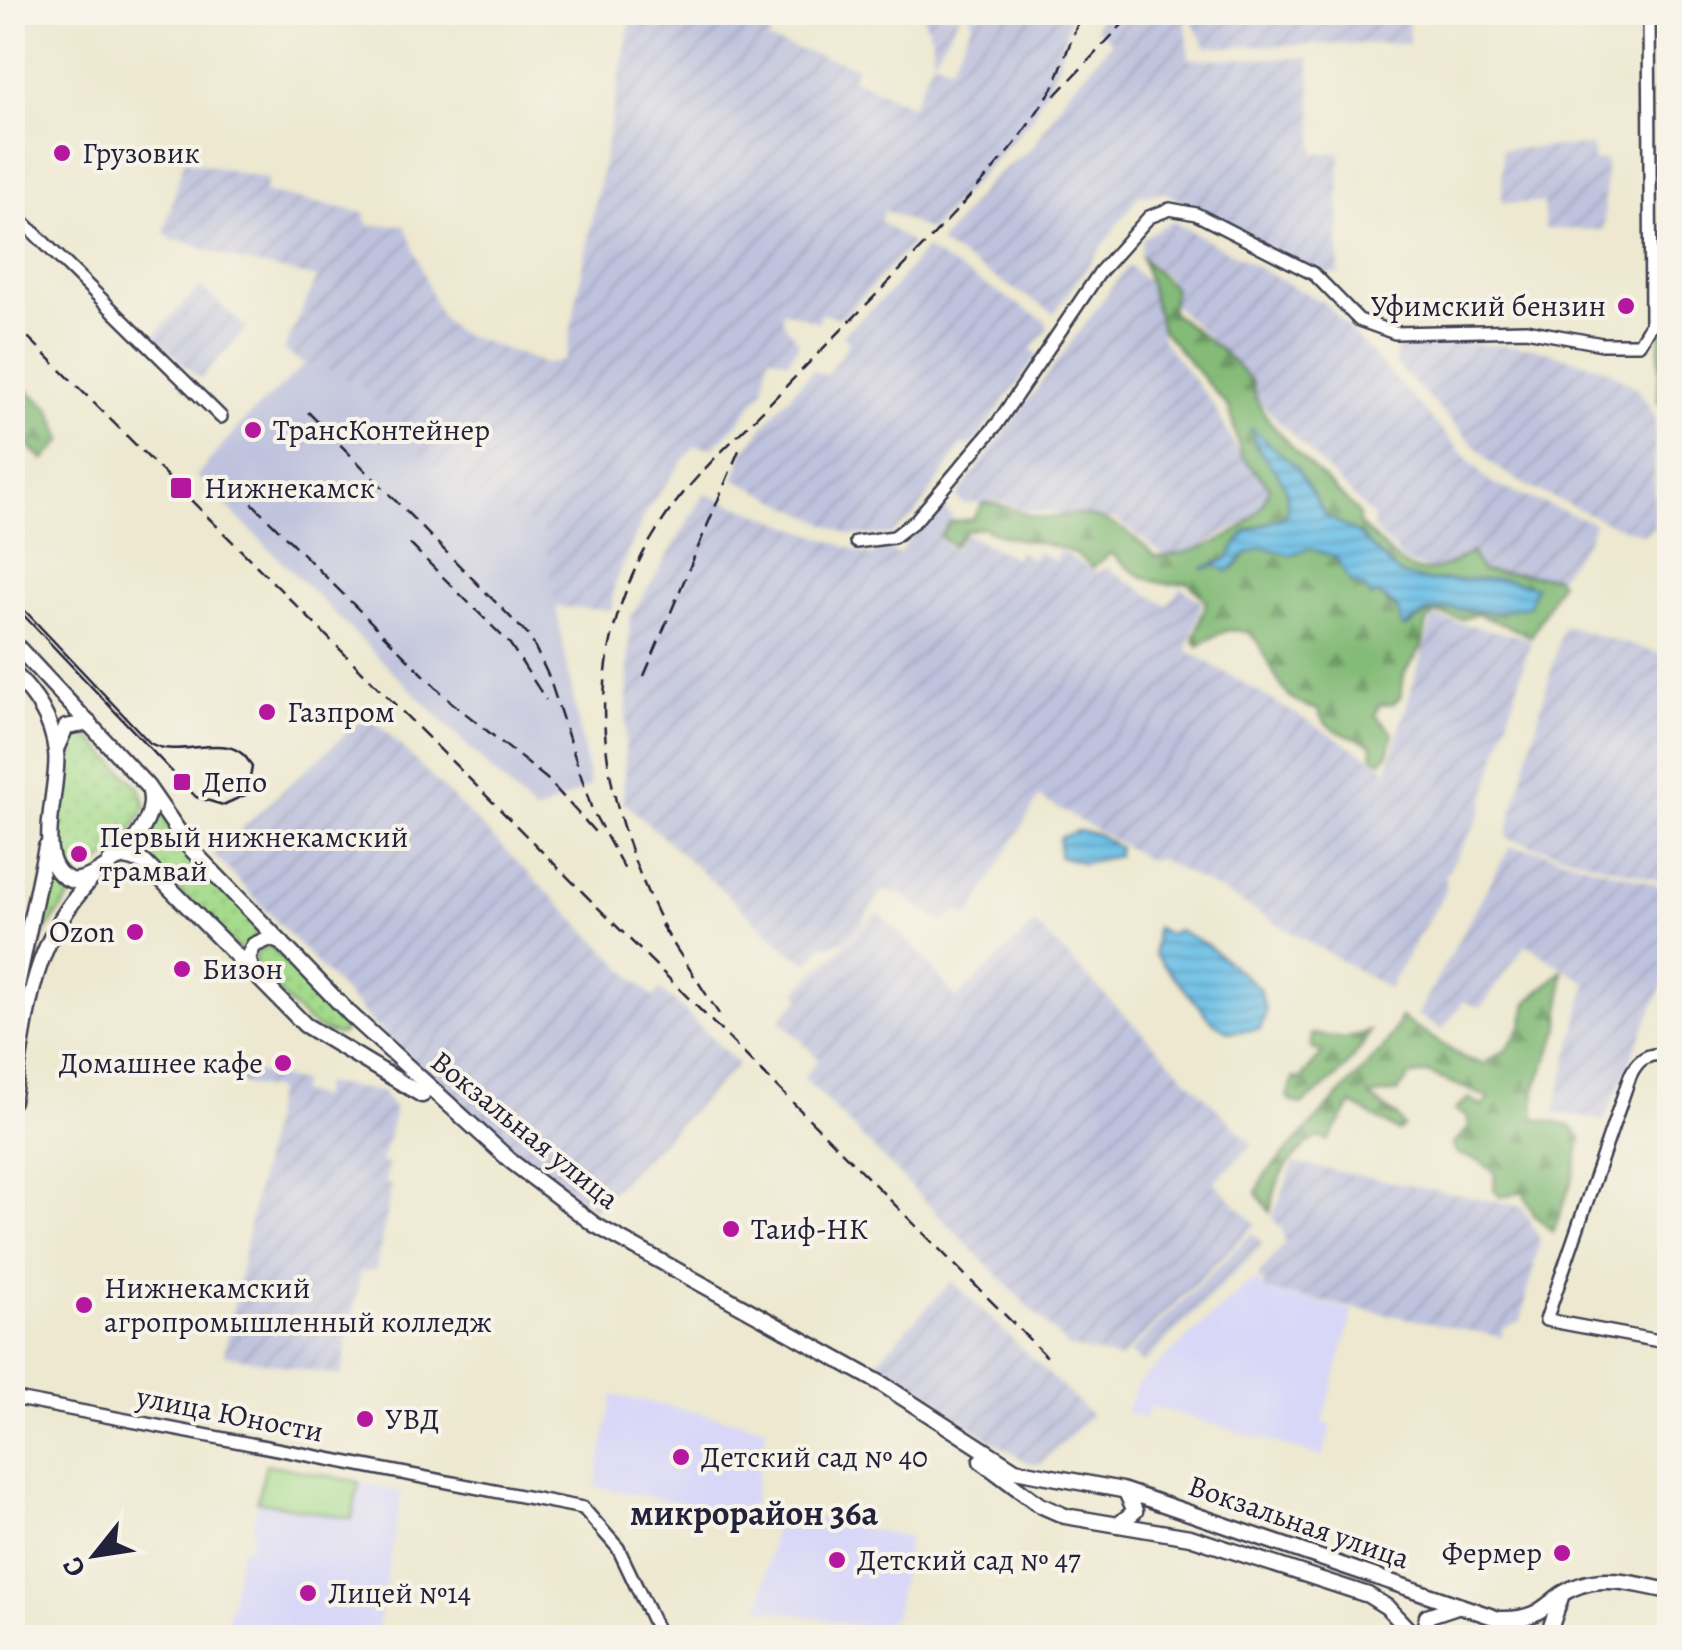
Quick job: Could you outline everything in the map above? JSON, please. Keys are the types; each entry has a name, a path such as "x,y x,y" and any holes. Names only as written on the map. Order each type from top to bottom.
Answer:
{"main road":[{"name":"Вокзальная улица","path":"12,641 147,786 190,848 349,1013 512,1162 595,1226 882,1384 998,1462 1122,1490 1499,1619 1526,1638"},
{"path":"12,671 41,704 56,750 58,784 12,1010"},
{"path":"56,750 66,727 89,723"},
{"path":"12,1101 38,960 52,928 95,875 149,820 153,805 147,786"},
{"path":"48,836 51,861 60,874 74,880 95,875"},
{"name":"Вокзальная улица","path":"110,860 126,857 145,863 305,1025 411,1086 592,1235 884,1392 1040,1505 1064,1516 1190,1537 1368,1596 1419,1638 1427,1616 1458,1606"},
{"path":"254,973 248,960 254,944 270,938 283,944"},
{"path":"327,1040 348,1034 353,1026 349,1013"},
{"path":"1040,1505 1036,1489 1049,1476"},
{"path":"1118,1525 1134,1511 1132,1499 1122,1490"},
{"path":"1499,1619 1534,1616 1584,1584 1610,1580 1670,1591"},
{"path":"1548,1638 1562,1596"}],"street":[{"path":"856,542 894,538 916,520 996,424 1043,358 1060,324 1100,272 1149,217 1170,208 1196,214 1314,274 1358,320 1395,333 1526,330 1602,344 1639,344 1650,324 1649,12"},
{"path":"12,211 221,418"},
{"path":"1670,1056 1657,1053 1636,1063 1546,1320 1670,1343"},
{"name":"улица Юности","path":"12,1398 583,1508 618,1548 661,1638"}],"shaded area":[{"path":"632,13 776,13 769,41 856,66 852,78 912,106 933,59 951,66 972,23 970,13 1071,13 1058,64 1031,118 930,231 884,210 880,221 912,244 845,315 839,318 821,313 818,322 782,310 783,321 799,343 788,361 769,355 764,389 738,423 713,447 694,446 646,511 614,585 612,610 555,607 542,531 445,478 333,372 300,362 284,350 317,278 236,260 180,240 174,242 164,232 184,160 267,179 264,192 365,213 368,225 405,225 439,314 454,331 546,364 565,360"},
{"path":"921,13 961,13 933,59 933,39"},
{"path":"1097,13 1185,13 1189,59 1309,58 1315,154 1340,152 1339,274 1318,273 1163,192 1138,196 1054,313 939,244 991,179 1033,147 1065,96 1112,42 1096,28"},
{"path":"1187,13 1408,13 1409,43 1206,47"},
{"path":"1592,146 1593,161 1606,160 1604,230 1545,229 1543,203 1502,203 1502,149"},
{"path":"1172,221 1327,305 1490,483 1594,523 1588,539 1554,584 1501,571 1426,569 1404,561 1374,529 1373,517 1252,394 1250,378 1170,301 1170,280 1140,254 1143,238"},
{"path":"925,249 1047,322 1047,330 1031,350 1038,355 974,443 961,446 916,514 890,535 849,535 735,479 743,453 775,412 813,370 826,376 849,342 843,334 889,293"},
{"path":"1128,266 1156,289 1162,340 1213,404 1240,456 1272,483 1269,509 1173,562 1117,520 1021,509 1000,501 964,504 957,497"},
{"path":"200,286 246,328 200,379 153,337"},
{"path":"1399,339 1534,348 1605,368 1638,389 1655,416 1654,527 1644,534 1616,526 1527,486 1495,466 1395,364"},
{"path":"305,364 333,372 364,389 436,471 542,531 590,786 535,813 196,476 239,426"},
{"path":"705,494 871,556 885,547 898,555 939,504 953,517 938,538 955,550 965,534 1015,558 1019,551 1032,559 1037,551 1054,561 1060,551 1096,572 1108,568 1167,606 1181,587 1202,602 1187,650 1384,766 1386,774 1433,617 1531,639 1480,816 1445,876 1447,888 1388,988 1231,897 1158,858 1148,860 1039,797 969,917 958,911 944,924 899,893 881,891 862,924 845,941 821,946 809,963 789,951 623,801 630,618"},
{"path":"1563,626 1669,656 1669,883 1506,838"},
{"path":"368,714 654,998 660,990 673,1000 738,1064 594,1209 507,1150 422,1075 213,854"},
{"path":"1510,847 1537,850 1669,888 1669,970 1604,1121 1554,1113 1587,983 1526,944 1481,1008 1463,1001 1442,1030 1417,1015"},
{"path":"878,912 928,962 956,999 1035,924 1252,1144 1214,1182 1256,1224 1120,1359 1068,1347 803,1077 819,1059 780,1020 802,997 796,991"},
{"path":"239,1068 301,1082 299,1093 320,1098 323,1083 382,1092 395,1111 381,1162 388,1165 385,1183 392,1185 376,1270 361,1272 341,1376 224,1355 276,1090 235,1082"},
{"path":"1294,1163 1523,1207 1540,1240 1521,1321 1503,1329 1502,1337 1263,1290 1265,1282 1258,1279 1260,1273 1285,1243 1282,1229 1272,1218"},
{"path":"1252,1233 1263,1244 1143,1364 1130,1353"},
{"path":"952,1281 1091,1415 1041,1464 1027,1463 874,1364"},
{"path":"1259,1281 1263,1290 1353,1311 1323,1422 1332,1427 1322,1457 1151,1406 1145,1419 1125,1412 1138,1383 1248,1284"},
{"name":"Детский сад № 40","path":"613,1395 766,1427 752,1506 715,1509 595,1487"},
{"name":"Лицей №14","path":"359,1482 402,1492 376,1637 224,1638 241,1548 250,1548 257,1501 352,1519"},
{"name":"Детский сад № 47","path":"777,1511 909,1537 895,1614 883,1630 760,1608"}],"green space":[{"path":"1142,258 1174,288 1171,312 1222,351 1253,383 1256,398 1279,433 1359,514 1359,524 1398,561 1421,571 1434,570 1471,552 1481,571 1555,577 1560,582 1531,637 1477,614 1462,619 1435,614 1427,622 1422,647 1404,674 1401,696 1393,704 1379,705 1375,715 1393,733 1388,754 1381,761 1373,757 1371,744 1333,729 1318,710 1289,696 1258,642 1248,633 1236,629 1220,633 1199,646 1194,641 1206,601 1188,582 1156,582 1128,568 1111,553 1092,568 1068,551 982,527 965,531 954,546 940,537 950,522 973,519 983,503 991,503 1043,518 1092,516 1126,532 1156,557 1190,551 1225,538 1253,517 1269,486 1241,456 1229,408 1162,330","holes":["1254,445 1296,467 1326,516 1357,534 1400,575 1427,581 1503,579 1535,587 1528,606 1495,612 1442,609 1408,627 1401,625 1401,613 1377,594 1371,597 1365,588 1352,583 1336,557 1308,548 1290,555 1264,547 1246,554 1234,569 1217,566 1215,562 1226,560 1247,530 1286,516 1284,485"]},
{"path":"1664,260 1670,262 1670,402 1658,403"},
{"path":"13,379 50,408 63,440 44,460 13,432"},
{"path":"82,730 140,788 146,807 117,848 97,864 75,874 60,865 60,819 70,731"},
{"path":"160,813 265,933 253,939 242,953 144,856 129,852 154,828"},
{"path":"45,876 74,891 37,943 26,993"},
{"path":"270,945 345,1019 342,1034 330,1033 306,1020 254,965 257,951"},
{"path":"1563,970 1560,1028 1535,1089 1534,1118 1570,1126 1581,1138 1574,1175 1553,1232 1534,1215 1523,1191 1500,1197 1494,1189 1495,1173 1480,1161 1457,1154 1452,1145 1469,1128 1467,1117 1455,1110 1469,1098 1483,1107 1490,1098 1427,1073 1409,1077 1398,1092 1369,1096 1398,1117 1404,1127 1398,1131 1352,1104 1328,1141 1318,1137 1291,1160 1280,1178 1270,1212 1257,1193 1264,1176 1386,1045 1401,1018 1464,1058 1483,1064 1506,1050 1522,1027 1527,1003"},
{"path":"1370,1031 1350,1063 1332,1081 1302,1104 1291,1102 1287,1096 1294,1078 1299,1080 1323,1053 1311,1048 1312,1034 1345,1039"},
{"path":"266,1464 359,1482 352,1519 257,1501"}],"water":[{"path":"1252,429 1296,467 1326,516 1358,534 1400,575 1427,581 1504,579 1535,587 1529,606 1495,612 1427,612 1403,628 1396,606 1377,594 1370,598 1365,588 1351,583 1336,557 1308,548 1290,555 1264,547 1246,554 1228,572 1217,566 1201,569 1226,560 1247,531 1286,516 1285,488 1255,442"},
{"path":"1077,831 1097,834 1119,848 1117,856 1084,863 1059,856 1059,838"},
{"path":"1156,927 1168,934 1178,930 1207,945 1259,988 1266,1012 1260,1029 1231,1032 1215,1024 1154,954"}],"tram line":[{"path":"12,597 150,743 177,749 219,746 243,755 252,767 247,794 223,805 196,797 12,603"}],"railway":[{"path":"669,937 624,829 610,776 604,722 606,668 618,615 639,562 693,481 928,241 1018,140 1053,88 1082,12"},
{"path":"1055,96 1134,12"},
{"path":"12,321 1049,1359"},
{"path":"308,412 530,637 549,677 592,810 625,870"},
{"path":"644,676 742,443"},
{"path":"236,487 450,701 547,779 595,832"},
{"path":"410,544 510,644 546,700"},
{"path":"661,925 721,1017"}],"place":[{"name":"Грузовик","path":"62,153"},
{"name":"Уфимский бензин","path":"1626,306"},
{"name":"ТрансКонтейнер","path":"253,430"},
{"name":"Нижнекамск","path":"181,488"},
{"name":"Газпром","path":"267,712"},
{"name":"Депо","path":"182,782"},
{"name":"Первый нижнекамский трамвай","path":"79,854"},
{"name":"Ozon","path":"135,932"},
{"name":"Бизон","path":"182,969"},
{"name":"Домашнее кафе","path":"283,1063"},
{"name":"Таиф-НК","path":"731,1229"},
{"name":"Нижнекамский агропромышленный колледж","path":"84,1305"},
{"name":"УВД","path":"365,1419"},
{"name":"Детский сад № 40","path":"681,1457"},
{"name":"Фермер","path":"1562,1553"},
{"name":"Детский сад № 47","path":"837,1560"},
{"name":"Лицей №14","path":"308,1593"}],"district":[{"name":"микрорайон 36а","path":"754,1513"}]}
